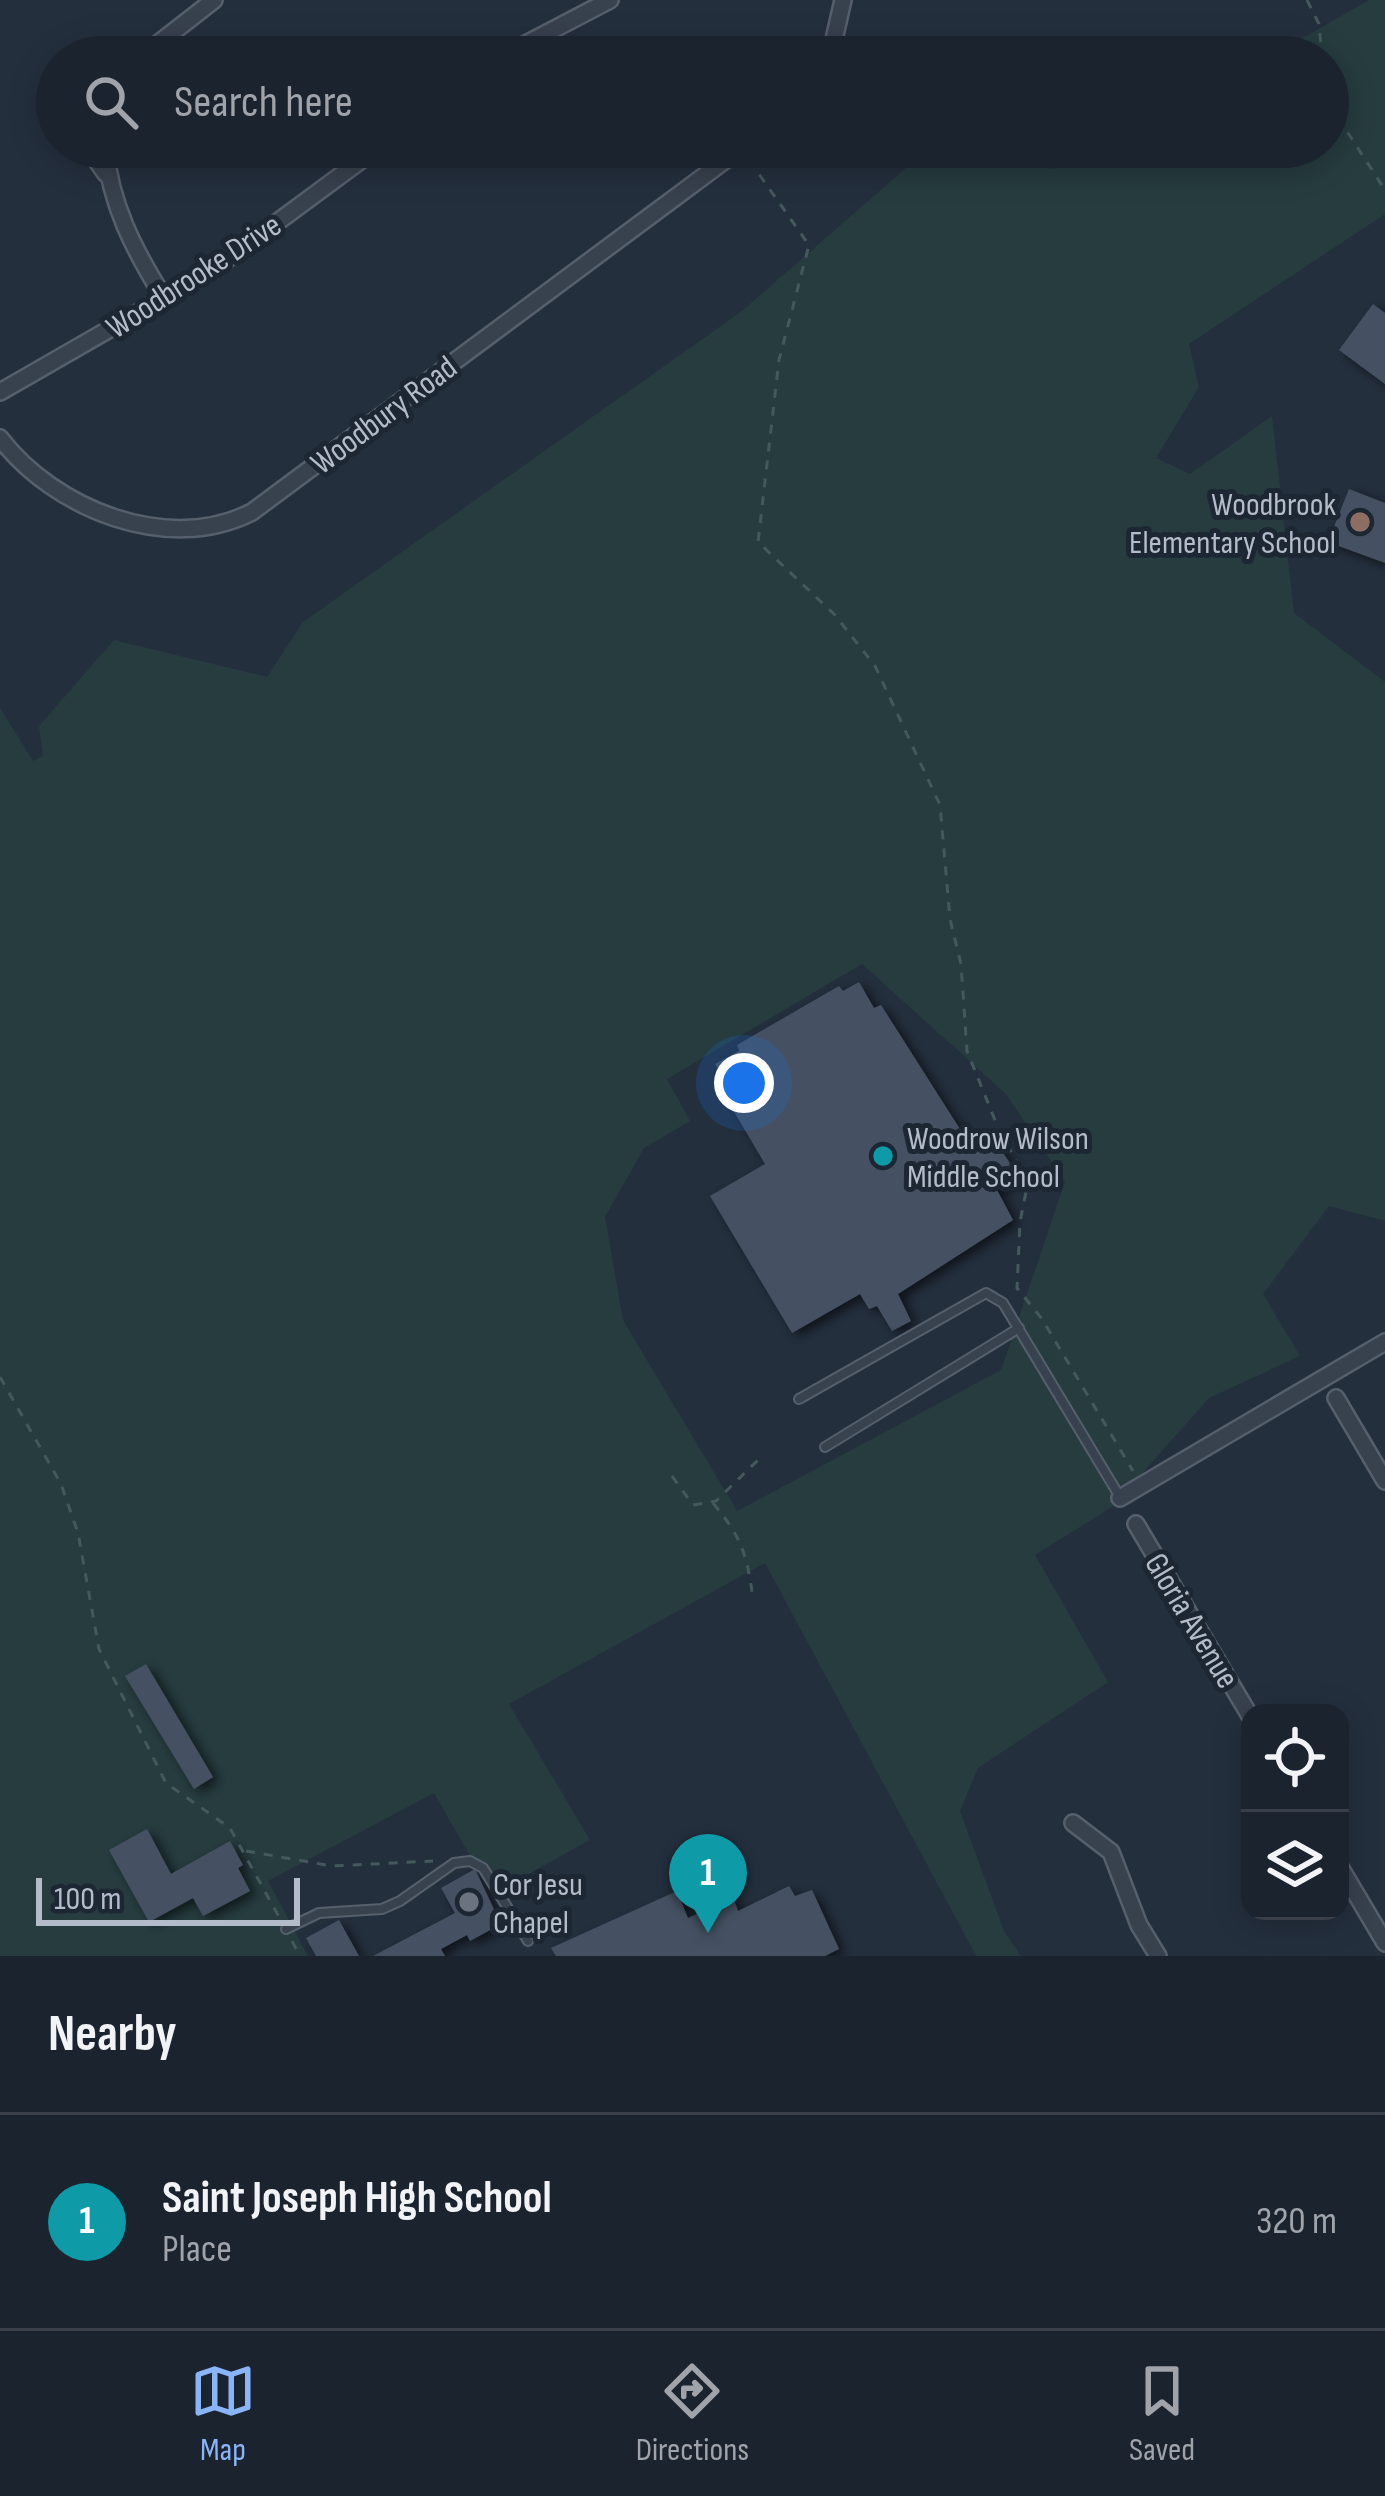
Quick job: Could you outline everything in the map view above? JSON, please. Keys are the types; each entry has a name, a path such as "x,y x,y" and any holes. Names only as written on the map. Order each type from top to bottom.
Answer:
{"street":[{"path":"168,36 214,0"},
{"path":"541,36 610,0"},
{"path":"835,36 843,0"},
{"path":"102,168 108,176"},
{"path":"107,168 125,231 164,298"},
{"name":"Woodbrooke Drive","path":"0,392 214,268 350,168"},
{"name":"Woodbury Road","path":"0,438 52,490 97,509 173,530 231,523 715,168"},
{"path":"1120,1498 1385,1342"},
{"path":"1336,1398 1385,1480"},
{"name":"Gloria Avenue","path":"1136,1524 1243,1704"},
{"path":"1073,1822 1111,1852 1138,1924 1158,1956"},
{"path":"1349,1882 1385,1943"}],"lane":[{"path":"799,1399 986,1293 1003,1303 1120,1498"},
{"path":"825,1447 1019,1328"},
{"path":"286,1929 319,1913 382,1909 454,1863 470,1861 483,1868 528,1941"}],"path":[{"path":"1307,0 1320,36"},
{"path":"1349,134 1385,190"},
{"path":"756,168 809,245 779,359 758,542 835,615 875,666 940,805 950,919 962,964 967,1052 999,1130 1028,1182 1020,1222 1017,1288 1042,1319 1140,1486"},
{"path":"0,1377 61,1484 78,1533 99,1649 166,1783 230,1828 300,1956"},
{"path":"672,1476 693,1505 712,1502 758,1460"},
{"path":"712,1502 738,1533 753,1599"},
{"path":"245,1851 332,1866 436,1861"}],"green space":[{"path":"1369,0 1385,0 1385,214 1189,344 1199,387 1156,458 1190,474 1272,416 1294,613 1385,682 1385,1221 1329,1206 1263,1294 1300,1356 1209,1398 1112,1507 1035,1555 1108,1682 978,1768 960,1811 1004,1931 1021,1956 977,1956 974,1952 765,1563 509,1704 590,1840 492,1894 434,1793 268,1881 308,1956 0,1956 0,708 33,761 43,756 39,726 114,640 267,677 303,622 742,311 906,168 1349,168 1349,36 1306,36","holes":["862,964 1006,1094 1065,1182 1001,1370 737,1511 623,1320 605,1217 644,1148 690,1121 667,1079"]}],"building":[{"path":"1373,304 1385,313 1385,384 1339,350"},
{"name":"Woodbrook Elementary School","path":"1349,489 1385,503 1385,563 1328,542"},
{"name":"Woodrow Wilson Middle School","path":"859,982 874,1008 881,1005 972,1148 992,1136 1019,1177 997,1190 1013,1220 898,1294 911,1321 892,1331 877,1306 869,1309 860,1294 792,1333 710,1196 765,1164 726,1098 732,1094 715,1064 739,1051 737,1045 839,986 843,991"},
{"path":"146,1664 213,1777 194,1789 125,1676"},
{"path":"147,1829 171,1874 230,1841 250,1891 203,1916 193,1898 149,1922 109,1850"},
{"path":"475,1869 501,1924 470,1941 467,1935 441,1949 445,1956 373,1956 455,1913 441,1888"},
{"path":"789,1886 795,1896 812,1890 839,1949 825,1956 556,1956 551,1948 677,1891 688,1918 733,1897 738,1911"},
{"path":"339,1920 359,1956 316,1956 306,1938"}],"place":[{"name":"Woodbrook Elementary School","path":"1360,522"},
{"name":"Woodrow Wilson Middle School","path":"883,1156"},
{"name":"Cor Jesu Chapel","path":"469,1902"},
{"name":"Saint Joseph High School","path":"708,1933"}]}
